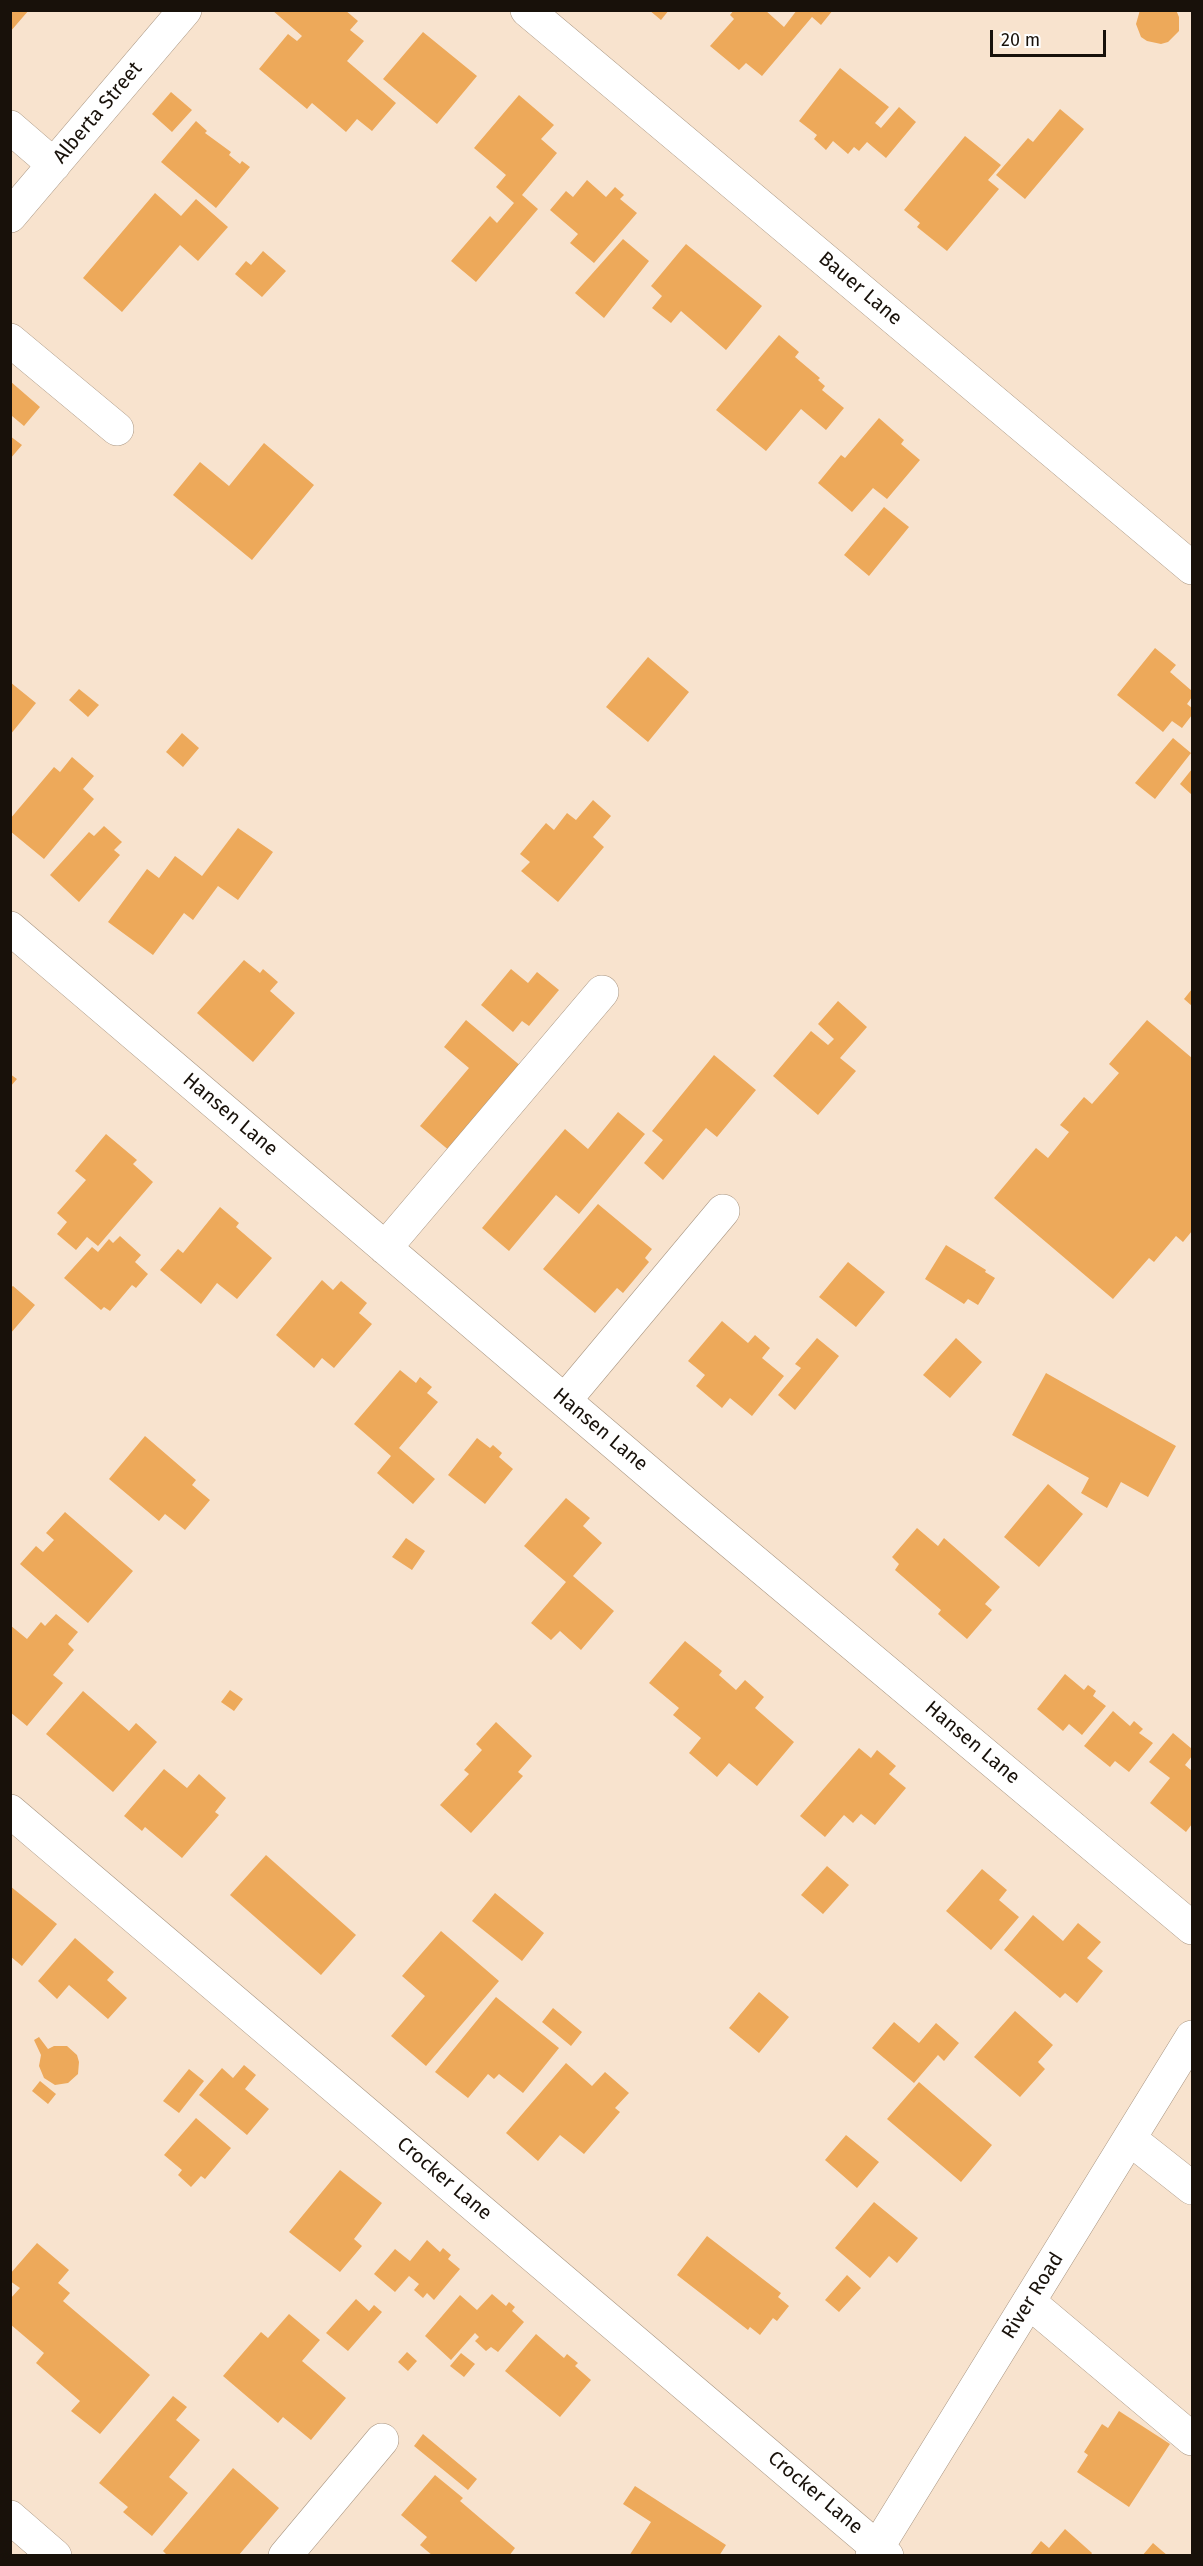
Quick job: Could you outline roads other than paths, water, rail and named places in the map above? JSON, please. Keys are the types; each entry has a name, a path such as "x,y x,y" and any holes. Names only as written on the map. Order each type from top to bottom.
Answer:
{"street":[{"name":"Alberta Street","path":"10,216 185,10"},
{"name":"Bauer Lane","path":"526,10 1192,568"},
{"path":"10,127 54,165"},
{"path":"10,340 117,429"},
{"name":"Hansen Lane","path":"10,928 385,1248 1192,1928"},
{"path":"385,1248 602,992"},
{"path":"565,1400 723,1211"},
{"name":"Crocker Lane","path":"10,1811 879,2553"},
{"name":"River Road","path":"879,2553 1029,2302 1192,2037"},
{"path":"1130,2139 1192,2188"},
{"path":"1029,2302 1192,2439"},
{"path":"285,2556 382,2440"},
{"path":"10,2517 56,2556"}]}
